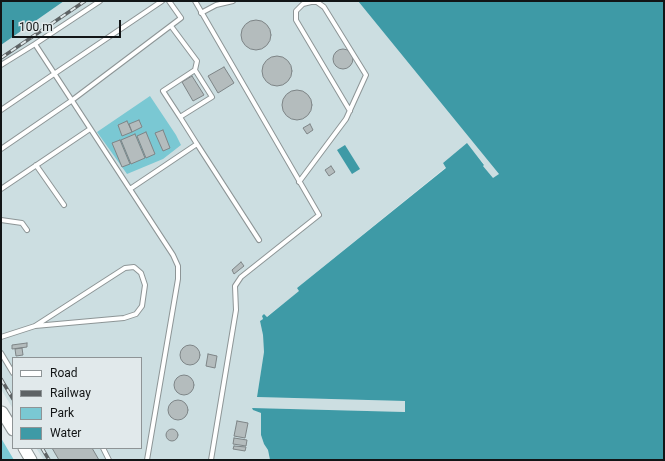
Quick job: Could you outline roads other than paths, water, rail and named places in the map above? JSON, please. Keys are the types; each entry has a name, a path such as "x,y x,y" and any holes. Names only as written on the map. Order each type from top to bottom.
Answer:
{"main road":[{"path":"2,412 12,428"},
{"path":"25,449 31,460"}],"lane":[{"path":"1,65 100,1"},
{"path":"1,110 162,1"},
{"path":"1,149 71,101 181,18 169,1"},
{"path":"195,1 319,215 241,277 235,286 236,310 210,460"},
{"path":"201,13 216,5 233,1"},
{"path":"300,182 346,119 350,111 366,75 324,7 317,2 303,4 296,11 296,20 350,111"},
{"path":"171,26 197,61 195,70 163,91 259,240"},
{"path":"35,44 71,101 173,254 178,266 178,279 147,460"},
{"path":"180,118 212,97 195,70"},
{"path":"1,189 90,129"},
{"path":"130,189 197,144"},
{"path":"36,165 64,206"},
{"path":"1,220 22,224 27,230"},
{"path":"1,337 35,326 124,318 136,314 142,306 145,285 141,273 134,267 125,268 35,326"},
{"path":"1,353 12,371"},
{"path":"104,449 110,460"}],"water":[{"path":"1,1 64,1 1,45"},
{"path":"358,1 664,1 664,460 270,460 268,450 261,435 261,413 253,410 252,408 405,412 405,401 257,397 264,352 260,321 263,319 262,316 264,314 267,317 299,291 297,288 446,168 443,163 467,143 493,178 499,174"},
{"path":"345,145 360,169 352,174 337,150"}],"railway":[{"path":"1,58 85,1"},
{"path":"1,379 12,397"},
{"path":"43,449 49,460"}]}
